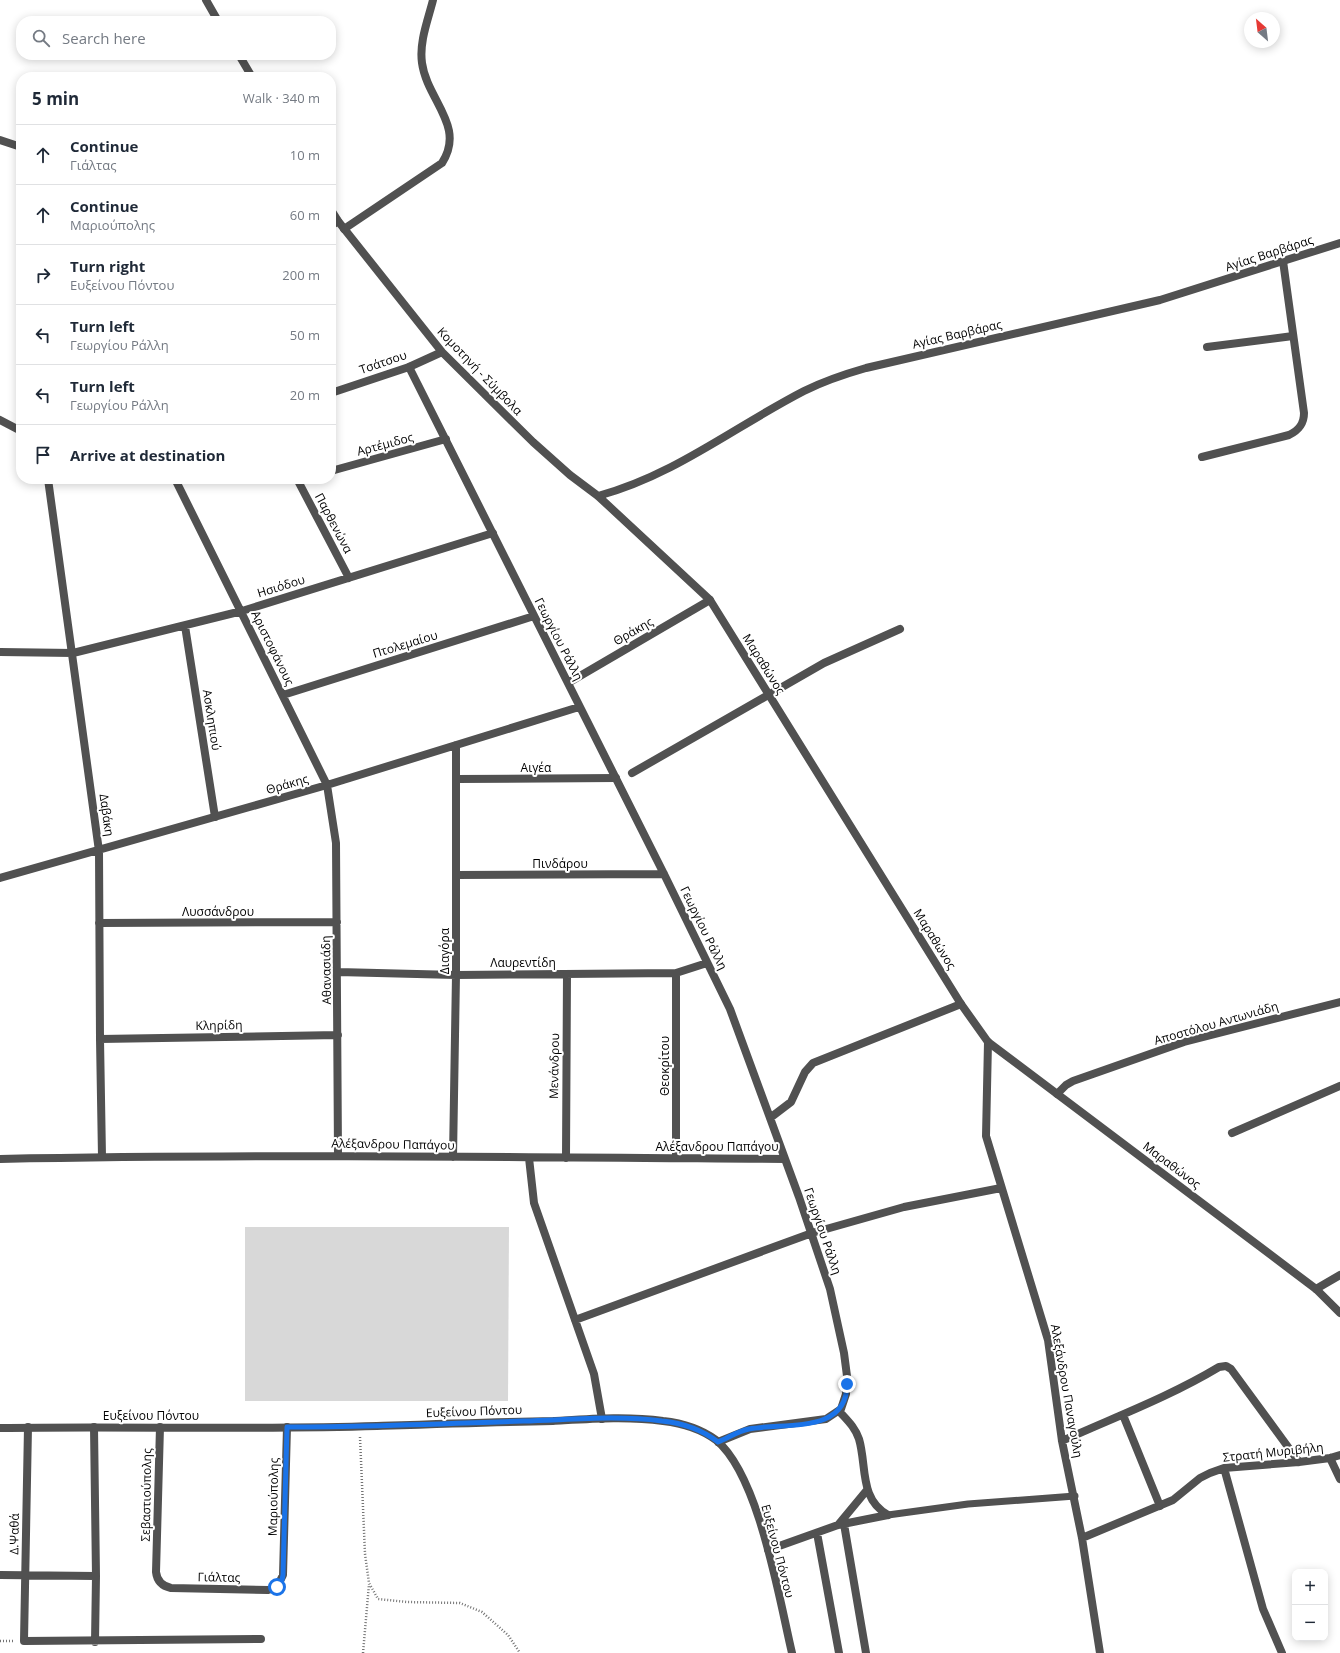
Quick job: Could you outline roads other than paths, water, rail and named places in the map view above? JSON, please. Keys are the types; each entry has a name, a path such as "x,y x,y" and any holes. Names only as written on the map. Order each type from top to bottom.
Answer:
{"street":[{"path":"206,0 215,16"},
{"path":"344,229 442,163 450,150 450,129 427,81 422,61 423,36 433,0"},
{"path":"242,60 249,72"},
{"path":"0,140 16,145"},
{"name":"Κομοτηνή - Σύμβολα","path":"336,224 344,229 442,352 533,442 570,475 598,496"},
{"name":"Αγίας Βαρβάρας","path":"598,496 624,489 653,477 803,391 835,377 866,368 1160,300 1340,243"},
{"path":"1202,457 1289,435 1299,429 1302,424 1304,413 1283,262"},
{"path":"1207,347 1293,336"},
{"name":"Τσάτσου","path":"336,391 409,367 442,352"},
{"name":"Γεωργίου Ράλλη","path":"409,367 616,778 730,1009 812,1233 830,1289 844,1353 847,1389 844,1402 839,1411"},
{"path":"0,420 16,428"},
{"name":"Αρτέμιδος","path":"336,470 446,439"},
{"name":"Δαβάκη","path":"49,484 99,851 102,1157"},
{"name":"Αριστοφάνους","path":"178,484 242,611 327,785"},
{"name":"Παρθενώνα","path":"302,484 349,578"},
{"name":"Μαραθώνος","path":"598,496 710,600 961,1004 988,1042 1316,1289 1340,1313"},
{"name":"Ησιόδου","path":"0,652 73,653 185,626 242,611 493,533"},
{"name":"Θράκης","path":"568,683 710,600"},
{"name":"Πτολεμαίου","path":"283,695 534,616"},
{"name":"Ασκληπιού","path":"185,626 215,817"},
{"path":"632,773 824,663 900,629"},
{"name":"Θράκης","path":"0,878 327,785 579,707"},
{"name":"Διαγόρα","path":"453,1157 456,974 456,745"},
{"name":"Αιγέα","path":"456,779 616,778"},
{"name":"Αθανασιάδη","path":"327,785 336,843 338,1155"},
{"name":"Πινδάρου","path":"456,875 664,874"},
{"name":"Λυσσάνδρου","path":"99,923 337,922"},
{"name":"Λαυρεντίδη","path":"338,972 456,974 676,973 707,963"},
{"name":"Θεοκρίτου","path":"676,973 676,1158"},
{"name":"Μενάνδρου","path":"566,1158 567,974"},
{"name":"Αποστόλου Αντωνιάδη","path":"1057,1094 1066,1085 1073,1081 1184,1042 1340,1002"},
{"path":"770,1118 791,1102 807,1068 813,1063 961,1004"},
{"name":"Κληρίδη","path":"100,1039 338,1035"},
{"name":"Αλεξάνδρου Παναγούλη","path":"988,1042 986,1136 1048,1340 1062,1441 1082,1538 1100,1653"},
{"path":"1232,1133 1340,1086"},
{"name":"Αλέξανδρου Παπάγου","path":"0,1160 102,1157 338,1155 529,1158 785,1159"},
{"path":"529,1158 534,1203 596,1380 602,1419"},
{"path":"575,1320 812,1233 904,1207 1001,1188"},
{"path":"1316,1289 1340,1275"},
{"path":"1062,1441 1186,1387 1219,1367 1226,1366 1231,1369 1299,1462"},
{"path":"718,1442 750,1429 818,1422 830,1418 839,1411 850,1424 859,1439 867,1490 877,1508 888,1515"},
{"path":"1123,1415 1160,1506"},
{"name":"Ευξείνου Πόντου","path":"0,1428 360,1427 602,1419 649,1420 674,1423 698,1430 718,1442 734,1461 756,1510 768,1550 792,1653"},
{"name":"Δ.Ψαθά","path":"28,1427 24,1641 95,1642"},
{"path":"94,1427 96,1576 95,1642 261,1639"},
{"name":"Σεβαστιούπολης","path":"156,1564 160,1427"},
{"name":"Μαριούπολης","path":"283,1568 287,1427"},
{"name":"Στρατή Μυριβήλη","path":"1082,1538 1176,1499 1205,1475 1224,1468 1299,1462 1330,1458 1340,1455"},
{"path":"1330,1458 1340,1479"},
{"path":"1224,1468 1263,1609 1282,1653"},
{"path":"866,1653 841,1525 867,1490"},
{"path":"768,1550 841,1525 888,1515"},
{"path":"817,1533 839,1653"},
{"name":"Γιάλτας","path":"156,1564 157,1577 159,1581 162,1585 171,1588 272,1589 277,1587 282,1580 283,1568"},
{"path":"0,1575 96,1576"}],"lane":[{"path":"888,1515 968,1504 1074,1496"}]}
